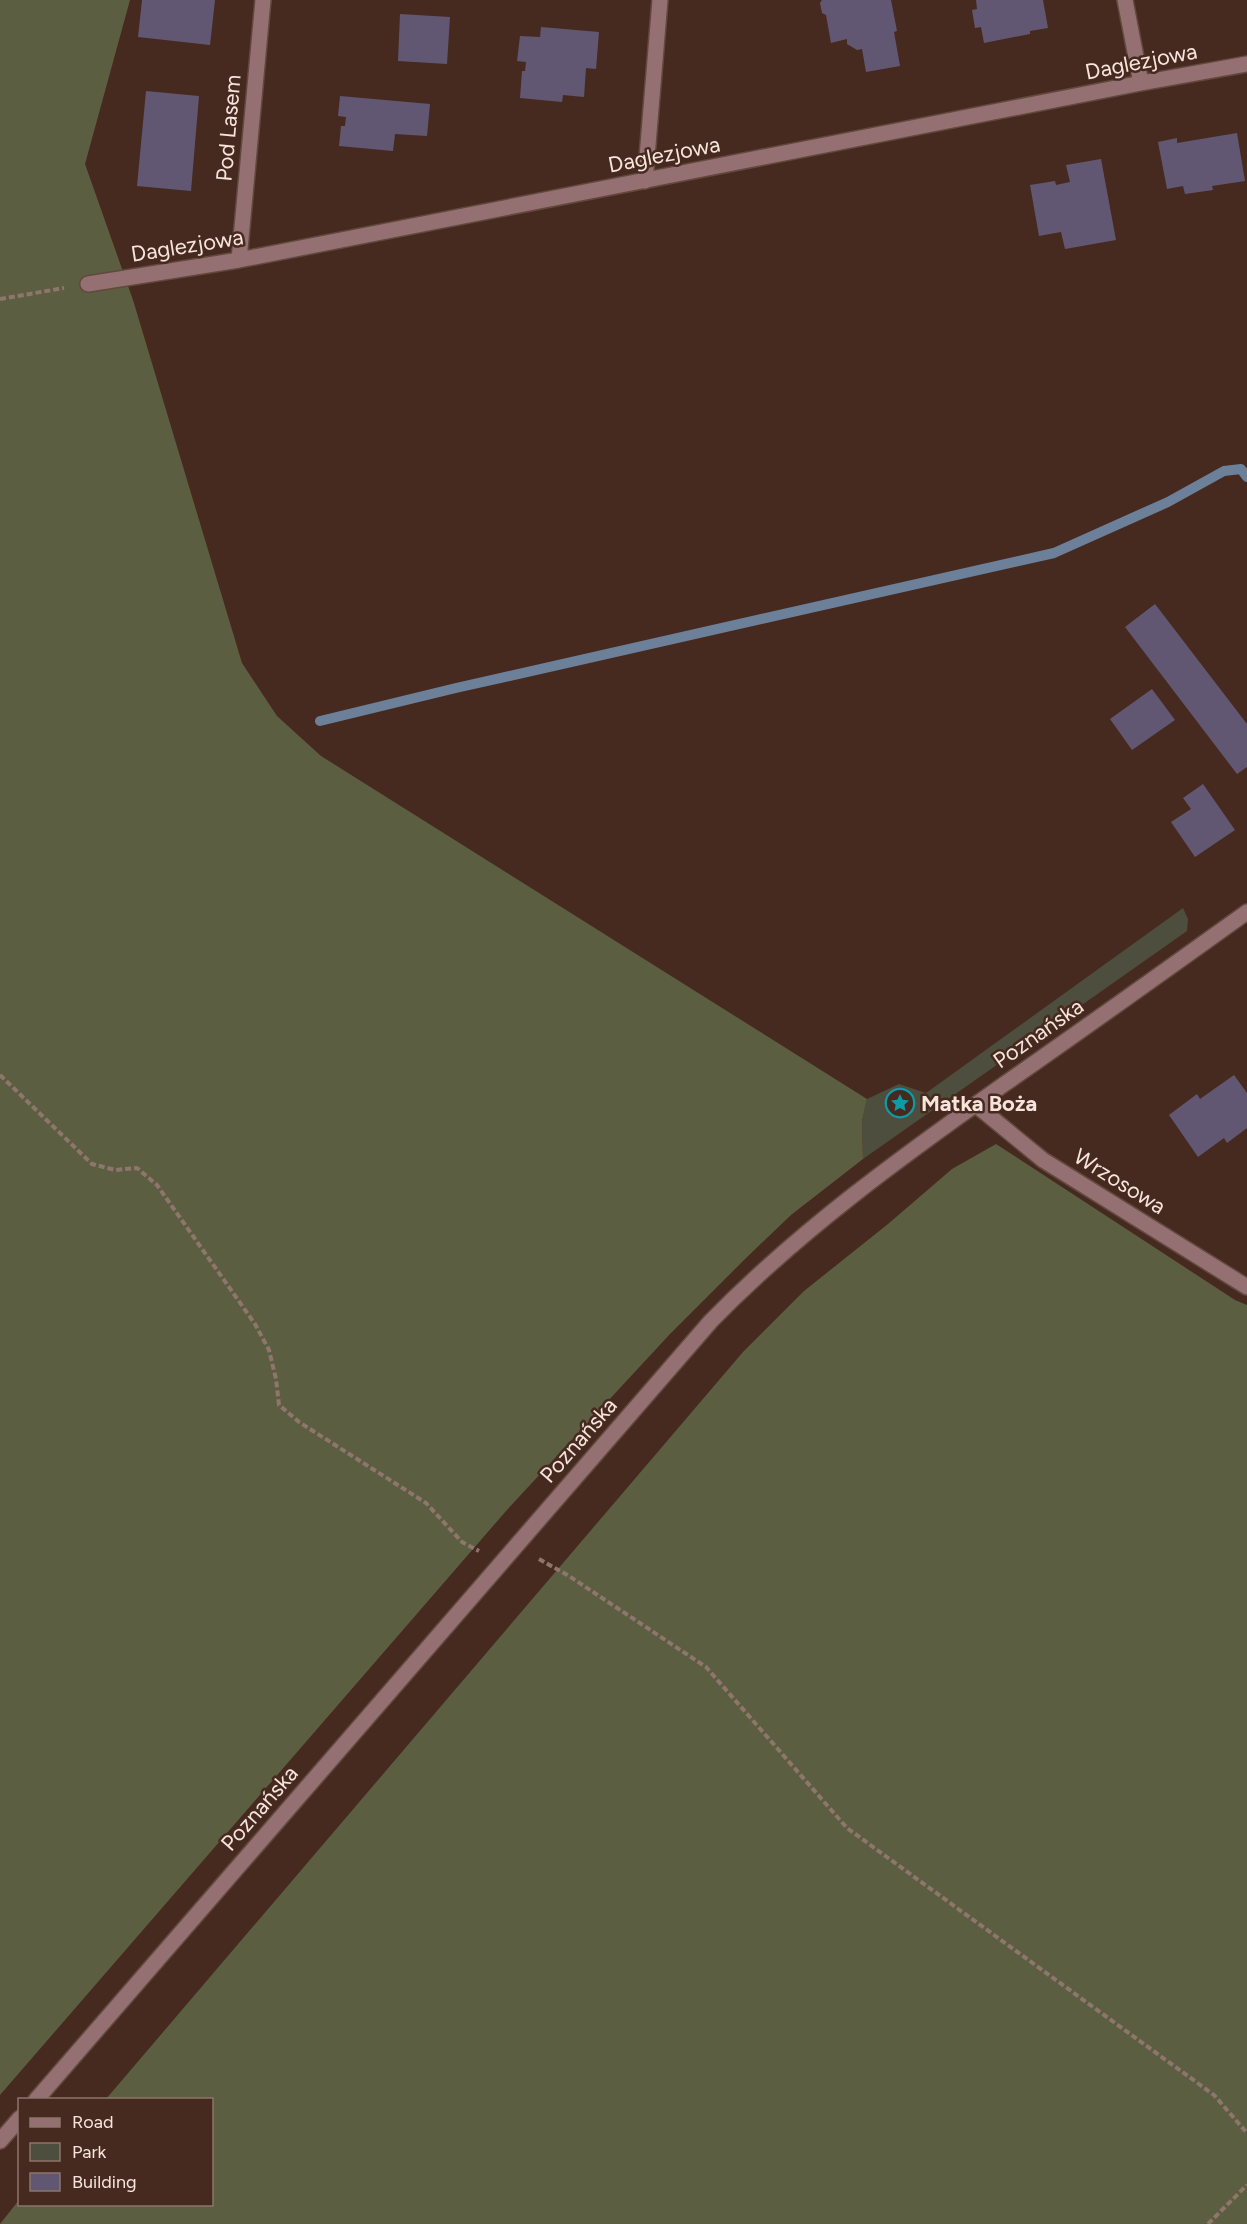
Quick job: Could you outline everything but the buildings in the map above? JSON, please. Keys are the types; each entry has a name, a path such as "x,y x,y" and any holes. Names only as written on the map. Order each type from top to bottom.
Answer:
{"street":[{"name":"Pod Lasem","path":"239,260 263,0"},
{"path":"645,180 660,0"},
{"path":"1125,0 1141,83"},
{"name":"Daglezjowa","path":"88,284 239,260 1247,64"},
{"name":"Poznańska","path":"38,2098 711,1321 750,1281 846,1200 1247,912"},
{"name":"Wrzosowa","path":"976,1105 1043,1160 1247,1287"},
{"path":"0,2141 18,2120"}],"path":[{"path":"0,299 88,284"},
{"path":"0,1075 92,1164 114,1170 137,1168 157,1185 255,1324 269,1350 279,1405 299,1422 426,1503 462,1542 501,1563"},
{"path":"515,1546 569,1576 706,1667 847,1828 1214,2095 1247,2133"},
{"path":"1208,2224 1247,2185"}],"green space":[{"path":"0,0 130,0 85,164 133,300 242,663 277,716 321,756 867,1099 862,1121 863,1159 791,1215 746,1258 670,1334 506,1511 0,2095"},
{"path":"1183,908 1188,919 1187,931 863,1159 862,1121 867,1099 899,1084 926,1093"},
{"path":"996,1144 1235,1300 1247,1305 1247,2224 0,2224 18,2201 18,2206 213,2206 213,2098 107,2098 743,1352 804,1291 952,1169"}],"waterway":[{"path":"320,721 456,688 1054,553 1168,502 1224,471 1241,469 1247,477"}],"place":[{"name":"Matka Boża","path":"900,1103"}]}
